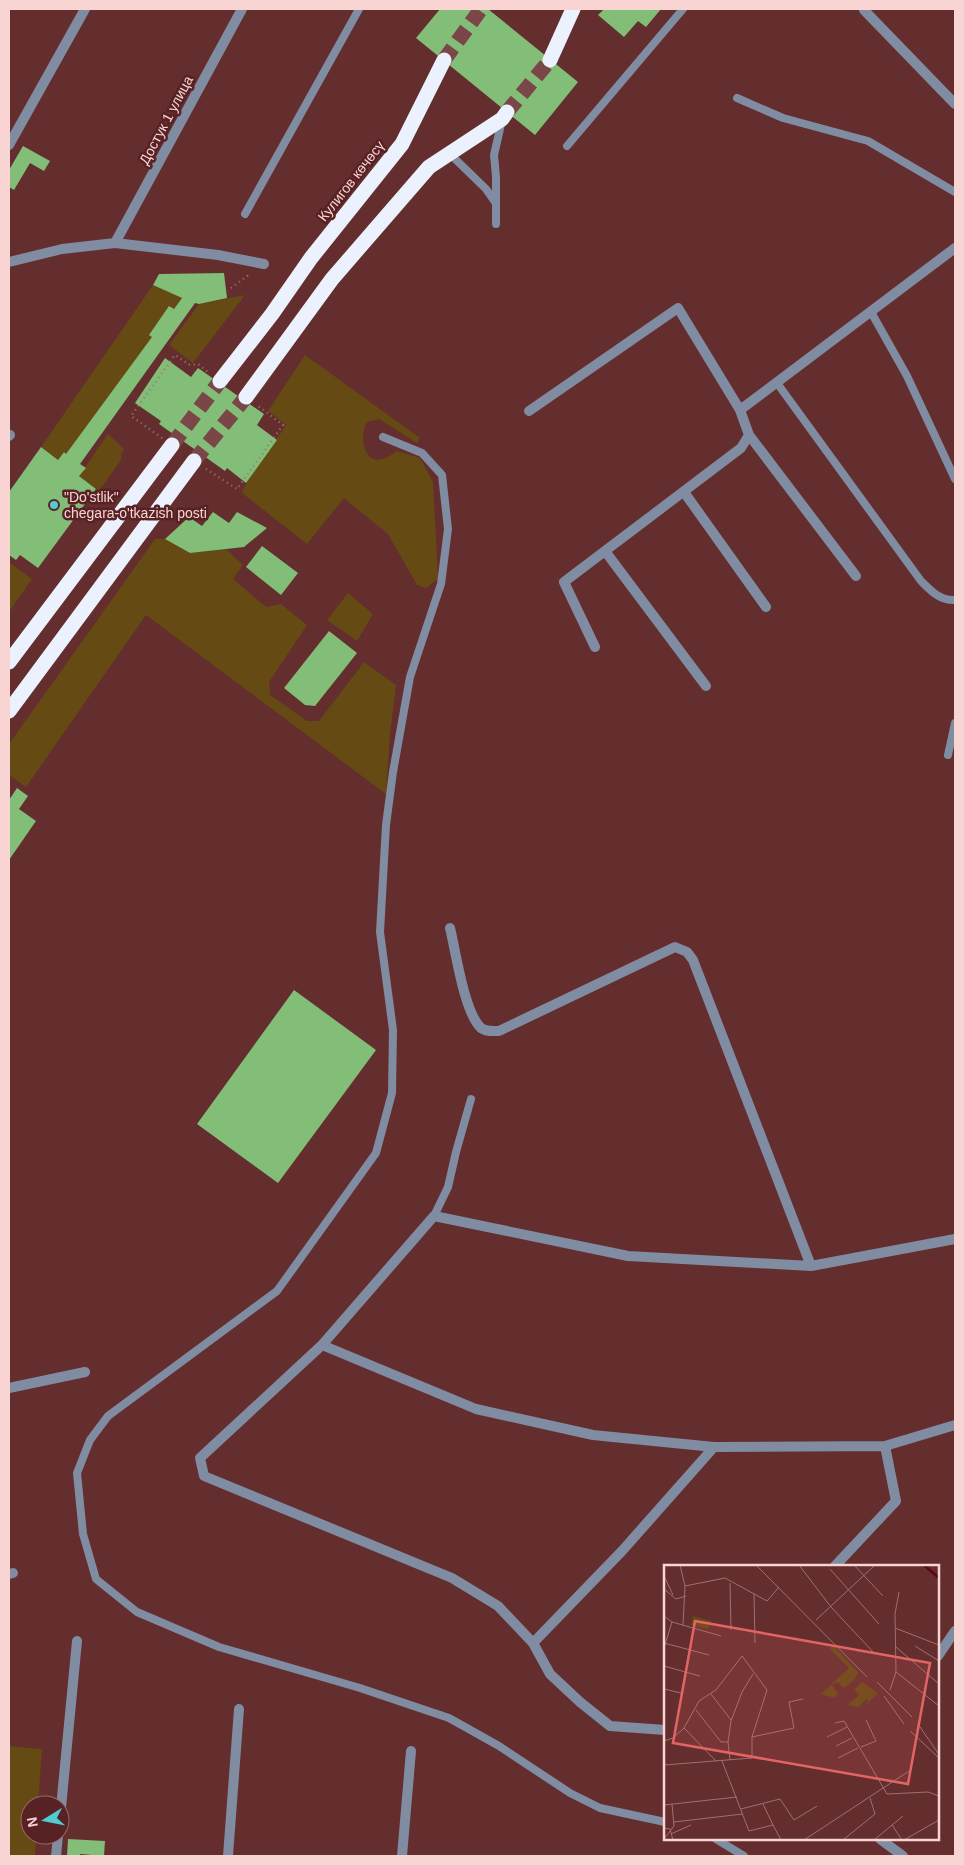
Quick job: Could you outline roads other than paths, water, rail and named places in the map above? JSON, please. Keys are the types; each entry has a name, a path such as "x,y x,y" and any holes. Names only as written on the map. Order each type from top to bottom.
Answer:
{"highway":[{"path":"550,60 573,9"},
{"name":"Кулигов көчөсү","path":"220,381 272,314 311,258 402,144 444,60"},
{"path":"246,396 332,280 430,167 504,116"},
{"path":"9,662 172,445"},
{"path":"9,711 194,461"}],"street":[{"path":"9,145 85,9"},
{"name":"Достук 1 улица","path":"115,243 242,9"},
{"path":"864,10 955,104"},
{"path":"9,262 62,249 115,243 218,255 264,264"},
{"path":"740,410 955,248"},
{"path":"529,411 678,308 740,410 749,435 856,576"},
{"path":"595,647 564,582 741,448 749,435"},
{"path":"684,492 766,607"},
{"path":"605,551 706,686"},
{"path":"450,928 464,988 474,1018 482,1029 489,1032 499,1031 675,947 687,952 693,960 811,1266"},
{"path":"664,1730 610,1726 580,1702 550,1674 533,1643 498,1606 452,1578 204,1476 200,1458 322,1345 434,1216 628,1256 811,1266 955,1240"},
{"path":"322,1345 476,1409 593,1434 714,1447 884,1446 955,1425"},
{"path":"9,1388 85,1372"},
{"path":"836,1565 896,1501 884,1446"},
{"path":"533,1643 622,1551 714,1447"},
{"path":"939,1655 955,1631"},
{"path":"62,1795 77,1641"},
{"path":"228,1856 239,1709"},
{"path":"402,1856 412,1751"},
{"path":"881,1840 903,1856"}],"lane":[{"path":"245,214 358,9"},
{"path":"567,146 683,9"},
{"path":"737,98 783,118 868,141 955,192"},
{"path":"496,224 494,155 504,116"},
{"path":"449,154 486,189 495,202"},
{"path":"871,312 907,376 955,479"},
{"path":"777,382 921,581 936,596 946,600 955,600"},
{"path":"382,438 422,453 442,475 448,529 441,584 410,677 393,772 386,825 380,932 393,1030 392,1094 376,1153 278,1291 108,1416 90,1440 77,1472 83,1534 96,1579 137,1612 219,1647 360,1688 449,1718 499,1746 570,1793 600,1808 664,1822"},
{"path":"948,755 955,722"},
{"path":"434,1216 448,1187 471,1099"},
{"path":"718,1840 744,1856"}],"tunnel":[{"path":"444,60 481,9"},
{"path":"507,112 550,60"},
{"path":"172,445 220,381"},
{"path":"194,461 246,397"}],"place":[{"name":"\"Do'stlik\" chegara-o'tkazish posti","path":"54,505"}]}
